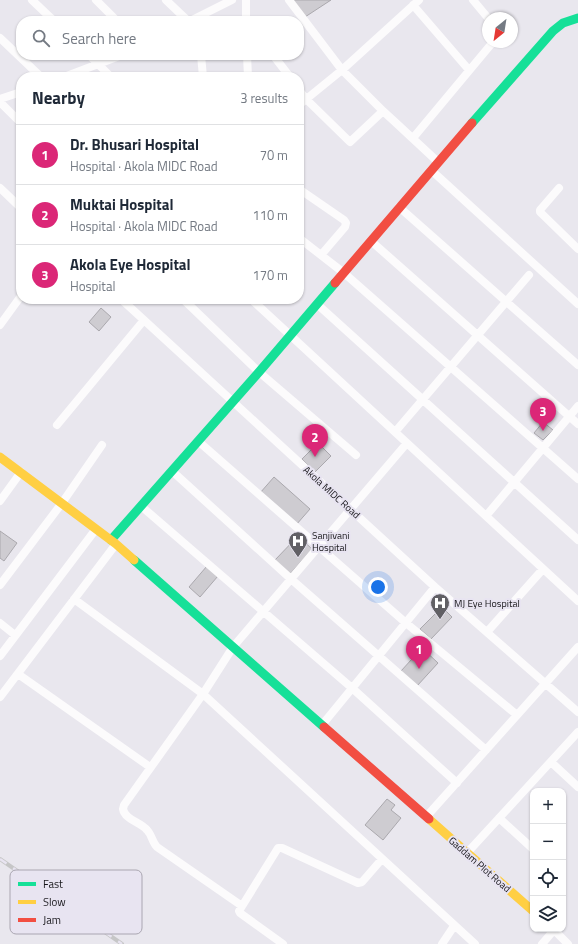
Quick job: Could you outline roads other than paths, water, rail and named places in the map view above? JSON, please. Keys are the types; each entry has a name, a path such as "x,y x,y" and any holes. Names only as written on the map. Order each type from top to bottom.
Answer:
{"street":[{"path":"32,0 49,16"},
{"path":"96,0 112,16"},
{"path":"166,0 184,16"},
{"path":"203,16 224,1 232,0"},
{"path":"246,0 247,16"},
{"path":"289,0 301,16"},
{"path":"474,0 483,12"},
{"path":"306,99 342,70 416,3 469,70"},
{"path":"0,698 74,599 113,542 141,506 260,372 431,170 553,31 563,23 578,18"},
{"path":"304,20 342,70 383,111 438,162"},
{"path":"0,38 16,53"},
{"path":"413,138 488,48"},
{"path":"23,60 36,72"},
{"path":"95,60 106,72"},
{"path":"77,72 109,60"},
{"path":"201,60 203,72"},
{"path":"247,60 248,72"},
{"path":"277,60 286,72"},
{"path":"16,94 0,101 16,118"},
{"path":"304,96 350,142 383,111"},
{"path":"431,170 578,304"},
{"path":"0,188 16,203"},
{"path":"559,188 540,210 540,212 578,249"},
{"path":"304,192 344,220 346,223 345,227 321,255"},
{"path":"400,207 578,365"},
{"path":"371,241 578,424"},
{"path":"304,242 344,273 578,479"},
{"path":"395,432 477,334 529,275"},
{"path":"0,325 16,303"},
{"name":"Akola MIDC Road","path":"126,304 436,587 578,712"},
{"path":"188,304 260,372 356,455"},
{"path":"256,304 578,601"},
{"path":"317,304 578,540"},
{"path":"56,425 144,320"},
{"path":"486,516 578,406"},
{"path":"198,442 406,623 517,715"},
{"path":"242,906 157,847 152,842 147,830 123,812 124,805 203,694 233,647 407,443"},
{"path":"0,585 62,503 102,445"},
{"path":"0,456 113,542 426,817 578,647"},
{"path":"172,471 291,579 486,750"},
{"path":"0,501 21,472"},
{"path":"141,506 352,688 457,783"},
{"path":"0,656 96,529"},
{"path":"487,632 543,569"},
{"path":"322,725 436,587"},
{"path":"74,599 203,694 475,944"},
{"path":"0,623 15,635"},
{"path":"18,674 150,767"},
{"path":"467,853 578,732"},
{"path":"550,762 578,787"},
{"name":"Gaddam Plot Road","path":"426,817 530,908"},
{"path":"499,818 530,846"},
{"path":"283,944 239,911 278,848 282,848 358,884 362,882 382,859"},
{"path":"442,944 454,926"},
{"path":"542,944 552,932"},
{"path":"556,932 568,944"}],"railway":[{"path":"0,859 16,870"},
{"path":"108,934 122,944"}],"place":[{"name":"Akola Eye Hospital","path":"543,431"},
{"name":"Muktai Hospital","path":"315,457"},
{"name":"Sanjivani Hospital","path":"298,558"},
{"name":"MJ Eye Hospital","path":"440,620"},
{"name":"Dr. Bhusari Hospital","path":"419,669"}]}
